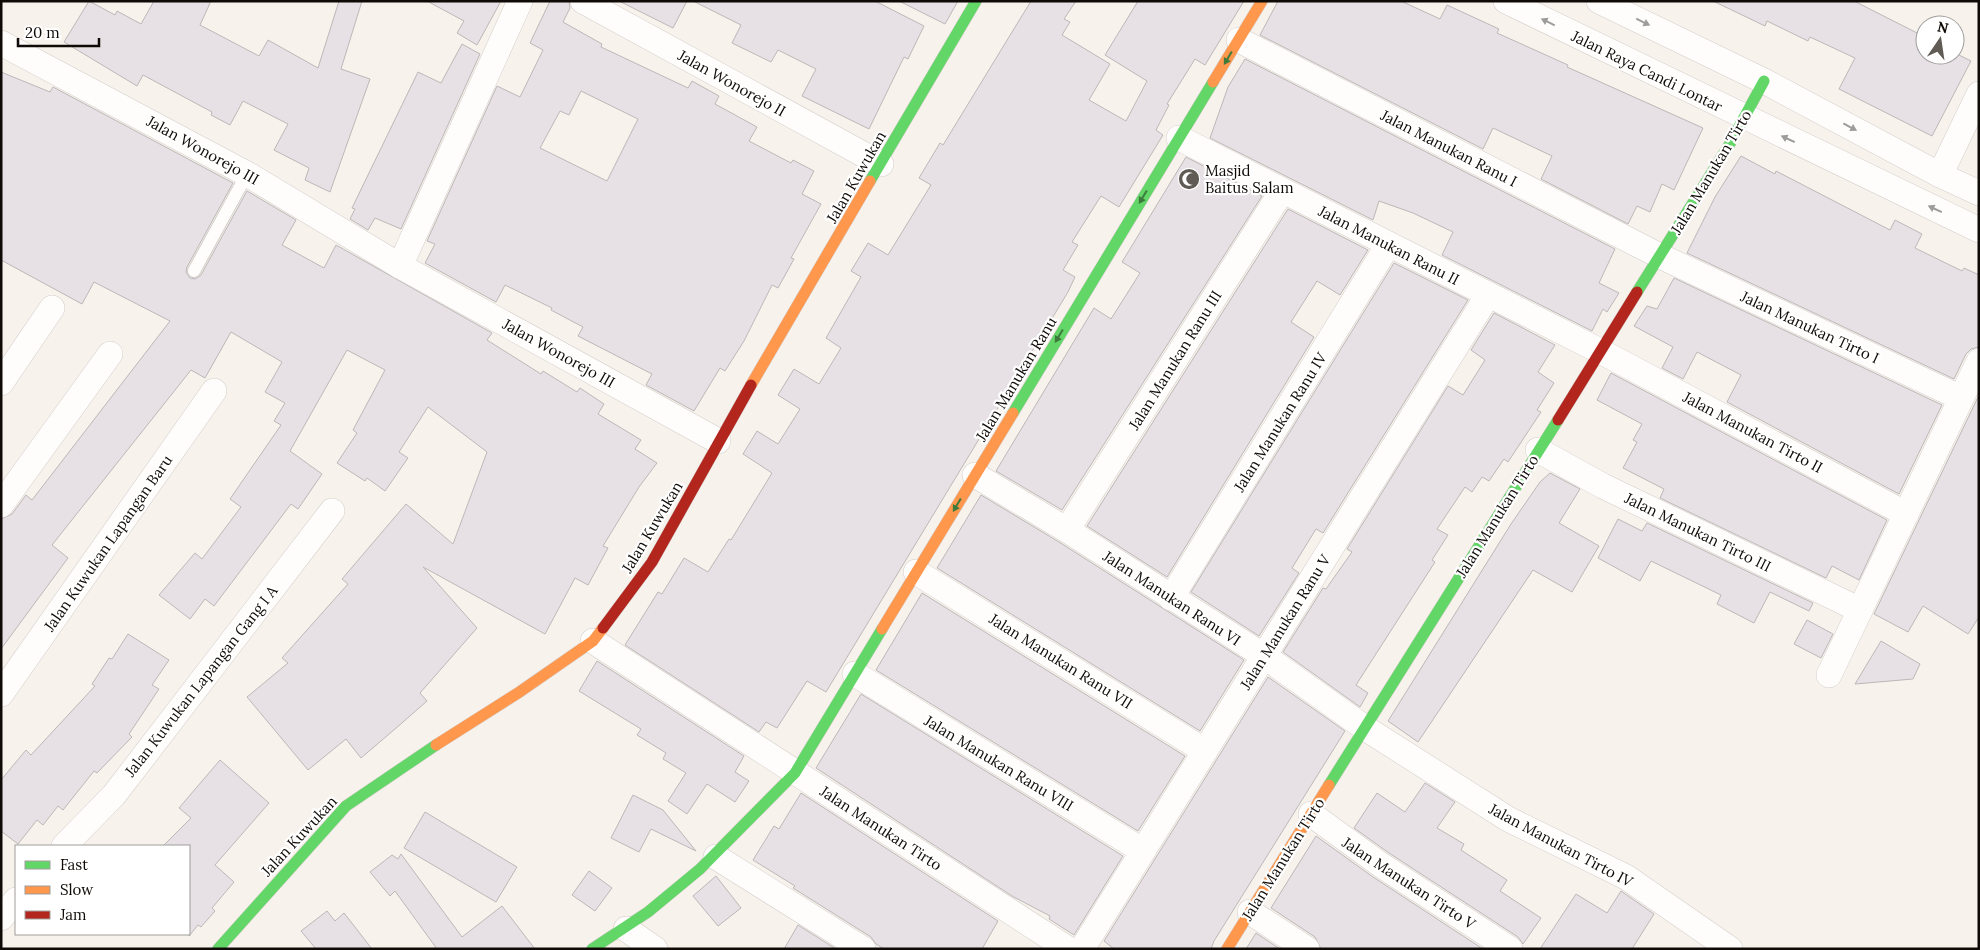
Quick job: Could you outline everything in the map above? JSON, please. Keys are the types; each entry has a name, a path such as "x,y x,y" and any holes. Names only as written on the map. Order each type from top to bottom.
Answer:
{"street":[{"path":"400,266 520,1"},
{"name":"Jalan Wonorejo II","path":"583,1 881,164"},
{"name":"Jalan Kuwukan","path":"218,949 346,806 422,754 518,693 593,641 652,562 718,441 976,1"},
{"name":"Jalan Manukan Ranu","path":"592,949 626,929 716,856 795,773 1262,1"},
{"name":"Jalan Raya Candi Lontar","path":"1506,1 1745,119 1979,230"},
{"path":"1599,1 1764,81 1940,175 1979,193"},
{"name":"Jalan Manukan Ranu I","path":"1238,40 1660,256"},
{"name":"Jalan Wonorejo III","path":"1,43 247,174 400,266 718,441"},
{"name":"Jalan Manukan Tirto","path":"1227,949 1745,119 1764,81"},
{"path":"1940,175 1979,94"},
{"name":"Jalan Manukan Ranu II","path":"1179,138 1600,351"},
{"name":"Jalan Manukan Ranu III","path":"1067,530 1282,191"},
{"name":"Jalan Manukan Ranu IV","path":"1171,598 1388,245"},
{"name":"Jalan Manukan Tirto I","path":"1660,256 1961,398"},
{"name":"Jalan Manukan Ranu V","path":"1082,949 1488,295"},
{"path":"1,383 52,308"},
{"name":"Jalan Manukan Tirto II","path":"1600,351 1906,514"},
{"path":"1,505 110,354"},
{"path":"1829,676 1979,360"},
{"name":"Jalan Kuwukan Lapangan Baru","path":"1,694 214,391"},
{"name":"Jalan Manukan Tirto III","path":"1538,450 1603,486 1860,610"},
{"name":"Jalan Manukan Ranu VI","path":"975,475 1067,530 1264,656 1364,728"},
{"name":"Jalan Kuwukan Lapangan Gang I A","path":"65,845 114,795 332,511"},
{"name":"Jalan Manukan Ranu VII","path":"916,572 1205,751"},
{"name":"Jalan Manukan Tirto","path":"593,641 1068,949"},
{"name":"Jalan Manukan Ranu VIII","path":"855,674 1143,851"},
{"name":"Jalan Manukan Tirto IV","path":"1364,728 1508,819 1626,877 1730,949"},
{"name":"Jalan Manukan Tirto V","path":"1311,814 1374,860 1510,949"},
{"path":"716,856 863,949"},
{"path":"1,918 15,901"},
{"path":"1250,912 1307,949"},
{"path":"626,929 655,949"}],"lane":[{"path":"194,271 247,174"}],"building":[{"path":"89,1 115,15 117,11 141,24 154,1 211,1 200,25 259,56 268,40 318,68 339,1 362,1 341,69 370,79 330,192 305,180 309,168 274,150 288,124 243,101 230,125 211,115 212,112 143,75 137,86 64,42"},
{"path":"427,1 501,1 477,45 457,33 464,21"},
{"path":"550,1 569,1 570,8 563,22 602,44 601,47 688,88 692,81 719,96 715,104 757,127 749,141 791,163 793,160 814,171 802,194 821,204 791,258 794,259 778,288 772,285 744,341 725,371 720,368 694,411 646,385 652,374 578,336 583,327 551,310 552,308 505,285 496,302 425,263 435,244 427,241 497,86 520,97 543,50 530,43","holes":["581,91 638,119 607,181 540,148 560,111 569,115"]},
{"path":"619,1 687,1 673,28"},
{"path":"693,1 875,1 924,26 908,59 904,57 869,129 802,96 816,69 778,50 771,62 732,43 741,25"},
{"path":"899,1 958,1 945,24"},
{"path":"1031,1 1076,1 1064,19 1070,22 1062,35 1110,64 1089,100 1126,121 1147,81 1105,55 1138,1 1244,1 1205,65 1195,59 1167,104 1169,105 1156,130 1163,135 1119,207 1101,196 1072,242 1078,245 1063,270 1075,277 1068,292 826,692 807,681 777,728 766,722 759,732 625,645 658,592 662,594 684,558 708,572 729,539 731,540 772,473 743,454 757,431 778,444 800,409 778,395 794,369 819,384 841,348 826,338 861,277 851,271 868,243 888,255 931,185 919,178 940,143 943,145"},
{"path":"1278,1 1401,1 1440,19 1447,5 1499,29 1497,33 1568,65 1567,67 1703,128 1674,190 1662,184 1650,212 1637,206 1628,224 1541,179 1552,156 1493,128 1483,149 1260,35"},
{"path":"1713,1 1854,1 1915,32 1915,65 1965,65 1965,58 1971,61 1932,136 1839,89 1855,58 1810,37 1808,41 1767,21 1765,26"},
{"path":"462,44 480,54 401,229 375,218 368,230 350,219 355,209 352,208 418,72 441,83"},
{"path":"1245,59 1615,249 1599,283 1619,293 1607,312 1603,309 1592,331 1442,255 1453,232 1413,213 1379,201 1373,220 1210,138 1228,87"},
{"path":"1,72 50,92 53,87 233,183 187,267 186,272 190,278 195,279 201,275 247,191 296,220 282,245 324,268 336,245 492,333 487,340 541,374 543,371 577,392 580,388 604,404 598,414 641,440 635,449 657,463 639,487 603,546 608,548 588,585 575,578 545,634 423,567 477,628 420,693 427,701 361,758 346,739 308,770 247,697 288,663 282,658 348,584 342,579 406,504 453,544 487,452 428,407 399,452 408,458 385,491 367,478 365,481 337,463 357,433 353,430 385,370 347,350 290,451 322,474 298,509 291,504 214,606 205,599 190,619 159,595 195,553 202,559 241,507 230,499 281,425 274,421 285,403 265,392 282,362 231,332 205,378 191,370 52,545 68,558 1,649 1,519 12,514 26,495 32,500 170,321 94,282 82,304 1,260"},
{"path":"1741,156 1775,174 1776,171 1890,230 1895,220 1922,234 1915,248 1962,271 1964,268 1979,275 1979,347 1971,349 1966,354 1954,379 1687,253 1715,197"},
{"path":"1186,157 1262,196 1062,510 996,471 1094,308 1111,319 1140,273 1122,262"},
{"path":"1288,209 1368,250 1340,295 1317,281 1291,322 1314,337 1167,577 1087,526"},
{"path":"1394,263 1468,300 1323,533 1316,529 1292,568 1299,573 1259,636 1191,592"},
{"path":"1674,278 1942,405 1899,494 1727,402 1741,375 1697,352 1683,379 1662,368 1673,347 1634,326 1647,306 1657,309"},
{"path":"1494,313 1555,345 1538,372 1554,383 1537,410 1541,412 1508,462 1504,459 1489,481 1482,477 1472,492 1465,487 1437,529 1448,535 1432,560 1435,562 1356,685 1368,693 1360,707 1283,652 1323,588 1326,589 1352,552 1347,549 1448,386 1463,395 1485,360 1471,350"},
{"path":"1611,373 1887,520 1859,580 1832,566 1826,578 1660,498 1664,489 1623,468 1637,442 1633,440 1642,424 1597,400"},
{"path":"1979,395 1979,617 1968,634 1923,606 1908,632 1874,614"},
{"path":"1550,473 1580,489 1559,523 1599,546 1572,592 1533,570 1418,742 1388,721 1511,524 1540,482"},
{"path":"981,495 1059,542 1244,660 1200,731 937,568"},
{"path":"1618,519 1642,531 1647,523 1813,603 1809,611 1770,592 1754,623 1717,604 1721,595 1651,561 1640,581 1598,558"},
{"path":"922,593 1185,756 1138,831 876,670"},
{"path":"1807,620 1833,634 1821,658 1794,644"},
{"path":"128,634 169,660 152,685 159,689 129,734 132,737 97,773 94,771 63,810 58,806 43,825 37,820 18,844 1,831 1,780 26,750 31,755 95,686 92,684 109,658 112,659"},
{"path":"1881,641 1920,664 1913,679 1855,684"},
{"path":"597,661 744,756 735,772 749,781 735,802 707,784 687,814 668,801 686,773 663,759 666,753 637,735 641,729 579,691"},
{"path":"1268,677 1345,731 1214,941 1211,949 1114,949 1104,941"},
{"path":"861,694 1123,856 1074,935 1049,919 1050,916 1012,896 816,768"},
{"path":"220,760 269,803 215,865 234,882 212,908 215,911 201,927 198,925 190,935 190,845 164,845 191,818 179,808"},
{"path":"1425,783 1455,802 1437,828 1464,844 1461,850 1507,880 1500,891 1541,918 1523,944 1518,937 1354,828 1377,793 1405,812"},
{"path":"801,793 998,921 982,949 884,949 876,944 871,937 793,888 795,886 753,860 774,826 779,829"},
{"path":"633,795 663,810 696,851 651,829 639,852 611,838"},
{"path":"425,812 517,867 496,902 404,848"},
{"path":"1316,836 1373,877 1483,949 1321,949 1315,937 1271,908"},
{"path":"401,854 462,937 502,906 535,949 437,949 395,891 390,896 370,872 392,855 398,859"},
{"path":"589,871 612,888 595,911 572,895"},
{"path":"716,876 741,908 718,926 693,896"},
{"path":"1621,891 1654,914 1632,949 1540,949 1576,894 1607,913"},
{"path":"327,911 335,921 344,913 372,949 316,949 301,931"},
{"path":"798,925 836,949 784,949"},
{"path":"1256,933 1280,949 1246,949"}],"traffic: fast":[{"path":"870,181 976,1"},
{"path":"1637,292 1728,147 1764,81"},
{"path":"1013,413 1213,82"},
{"path":"1329,785 1558,420"},
{"path":"592,949 648,912 700,869 795,773 882,629"},
{"path":"218,949 346,806 436,745"}],"traffic: slow":[{"path":"1213,82 1262,1"},
{"path":"751,385 870,181"},
{"path":"882,629 1013,413"},
{"path":"436,745 518,693 593,641 603,628"},
{"path":"1227,949 1329,785"}],"traffic: jam":[{"path":"1558,420 1637,292"},
{"path":"603,628 652,562 751,385"}],"place":[{"name":"Masjid Baitus Salam","path":"1189,179"}]}
